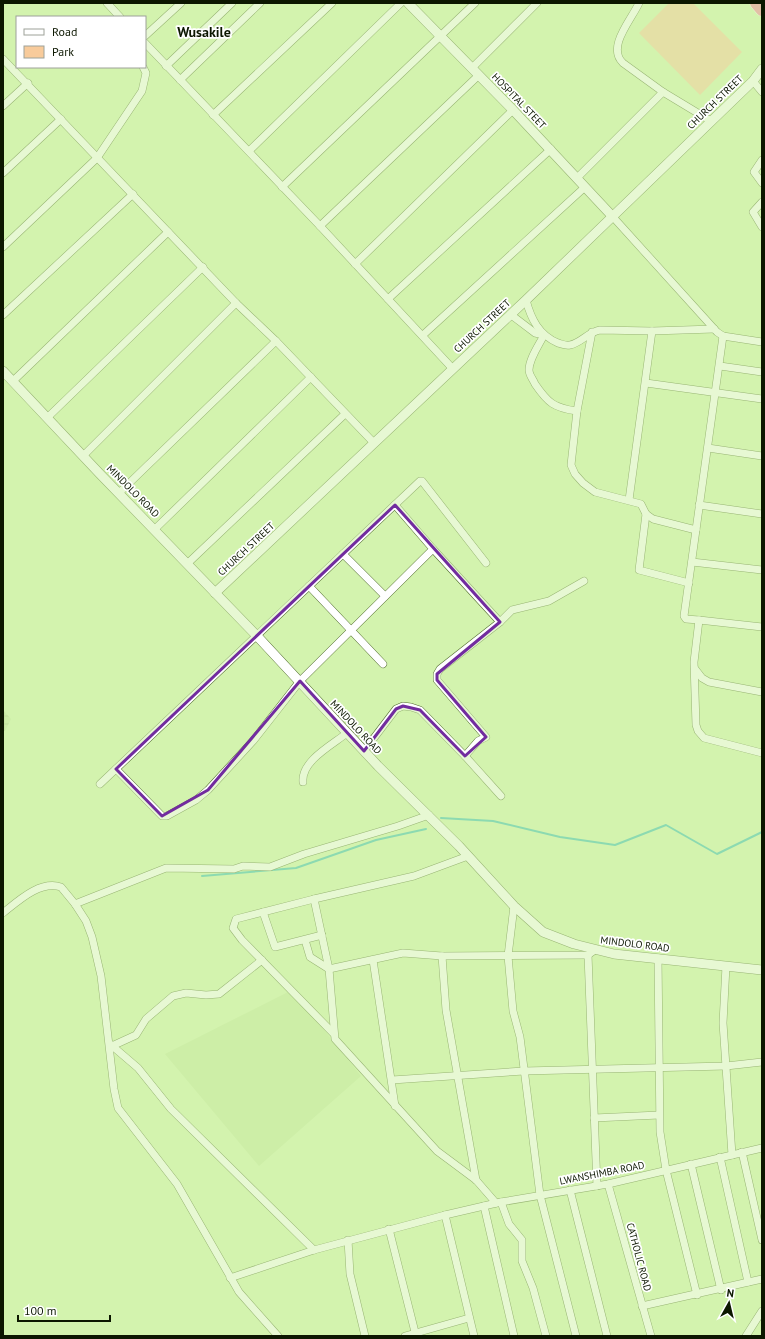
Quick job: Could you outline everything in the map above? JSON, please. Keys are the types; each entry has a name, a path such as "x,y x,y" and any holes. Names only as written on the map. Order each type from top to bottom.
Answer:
{"highway":[{"path":"756,3 762,10"}],"street":[{"path":"106,3 119,16"},
{"path":"146,35 181,3"},
{"path":"166,66 232,3"},
{"path":"180,80 260,3"},
{"path":"213,115 332,3"},
{"path":"249,151 401,3"},
{"name":"HOSPITAL STEET","path":"408,3 513,110 613,216"},
{"path":"282,187 475,3"},
{"path":"320,226 475,71 537,3"},
{"path":"639,3 620,39 617,54 618,59 663,92 711,121"},
{"path":"146,44 356,264 453,369"},
{"path":"3,59 28,83 97,158 236,303 276,341 374,443"},
{"path":"3,247 97,158 142,90 146,73 144,68"},
{"name":"CHURCH STREET","path":"215,593 526,300 762,71"},
{"path":"753,81 762,92"},
{"path":"3,106 28,83"},
{"path":"577,178 663,92"},
{"path":"356,264 513,110"},
{"path":"3,173 61,119"},
{"path":"388,299 550,150"},
{"path":"762,160 754,172 762,183"},
{"path":"423,336 585,187"},
{"path":"3,315 132,194"},
{"path":"762,202 753,212 762,227"},
{"path":"613,216 714,329 723,336 762,342"},
{"path":"12,381 168,232"},
{"path":"48,417 203,267"},
{"path":"526,300 531,318 544,335"},
{"path":"83,456 236,303"},
{"path":"510,314 535,333 544,335 564,345 570,345 592,332 600,330 652,331 714,329"},
{"path":"629,500 652,331"},
{"path":"592,332 577,411 572,465 575,474 582,483 595,492 641,504 646,514 639,570 689,583"},
{"path":"544,335 530,364 529,373 544,397 551,404 566,410 577,411"},
{"path":"723,336 684,617 762,627"},
{"path":"119,493 276,341"},
{"path":"720,366 762,372"},
{"name":"MINDOLO ROAD","path":"3,371 300,681 347,733 429,815 514,906 543,932 592,953 658,958 762,970"},
{"path":"155,529 311,377"},
{"path":"646,383 762,399"},
{"path":"187,564 345,414"},
{"path":"708,448 762,456"},
{"path":"100,784 422,481 486,563"},
{"path":"699,505 762,514"},
{"path":"395,506 500,622"},
{"path":"646,514 665,523 696,530"},
{"path":"116,769 162,816 167,816 196,800 208,790 252,741 300,681 433,549"},
{"path":"343,554 385,596"},
{"path":"692,562 762,570"},
{"path":"465,756 478,741 486,737 437,680 437,674 440,669 500,622 512,610 549,601 584,581"},
{"path":"309,586 383,664"},
{"path":"699,620 694,662 696,725 698,731 704,738 713,741 762,752"},
{"path":"695,669 702,678 709,682 762,692"},
{"path":"364,750 396,709 404,706 420,710 465,756 501,796"},
{"path":"303,782 302,774 304,770 316,758 347,733"},
{"path":"75,904 166,868 234,870 243,866 270,867 304,854 398,826 429,815"},
{"path":"468,856 414,876 314,899 236,920 233,924 233,928 242,940 333,1033 338,1044 437,1151 476,1180 498,1203 509,1224 522,1240 522,1261 533,1288 546,1336"},
{"path":"3,913 28,894 49,886 61,887 75,904 86,921 92,937 101,976 111,1045 114,1089 118,1108 177,1184 239,1292 278,1336"},
{"path":"314,899 329,969 333,1033"},
{"path":"514,906 508,956 513,1011 520,1037 540,1195 576,1336"},
{"path":"263,912 275,946 306,940 322,935"},
{"path":"306,940 310,957 329,969 403,953 442,956 508,956 592,953 594,1118 597,1186"},
{"path":"442,956 446,1010 476,1180"},
{"path":"658,958 660,1067 658,1115 666,1170 697,1295"},
{"path":"111,1045 136,1035 146,1019 173,996 186,994 218,994 262,960"},
{"path":"373,960 396,1106"},
{"path":"726,966 723,1008 732,1155"},
{"path":"111,1045 138,1068 171,1108 314,1250"},
{"path":"392,1080 524,1070 726,1066 762,1062"},
{"path":"594,1118 658,1115"},
{"name":"LWANSHIMBA ROAD","path":"230,1278 348,1240 446,1215 498,1203 608,1184 762,1148"},
{"path":"742,1152 762,1240"},
{"path":"720,1157 748,1282"},
{"path":"692,1164 720,1290"},
{"name":"CATHOLIC ROAD","path":"608,1184 651,1336"},
{"path":"570,1190 607,1336"},
{"path":"484,1206 514,1336"},
{"path":"446,1215 474,1336"},
{"path":"389,1229 416,1335"},
{"path":"348,1240 350,1274 365,1336"},
{"path":"642,1306 720,1290 762,1279"},
{"path":"746,1336 762,1311"},
{"path":"405,1336 416,1335 469,1318"}],"highlighted area":[{"path":"395,505 500,622 437,674 437,680 486,737 465,756 420,710 403,706 396,709 364,751 300,681 208,790 162,816 116,769"}],"shaded area":[{"path":"3,710 11,719 5,731 3,731"},
{"path":"292,990 361,1076 259,1166 165,1054"}],"green space":[{"path":"669,3 693,3 742,52 700,95 639,33"}],"waterway":[{"path":"441,818 493,821 560,837 615,845 666,825 717,854 762,832"},
{"path":"202,876 296,868 376,840 426,829"}],"district":[{"name":"Wusakile","path":"204,32"}]}
